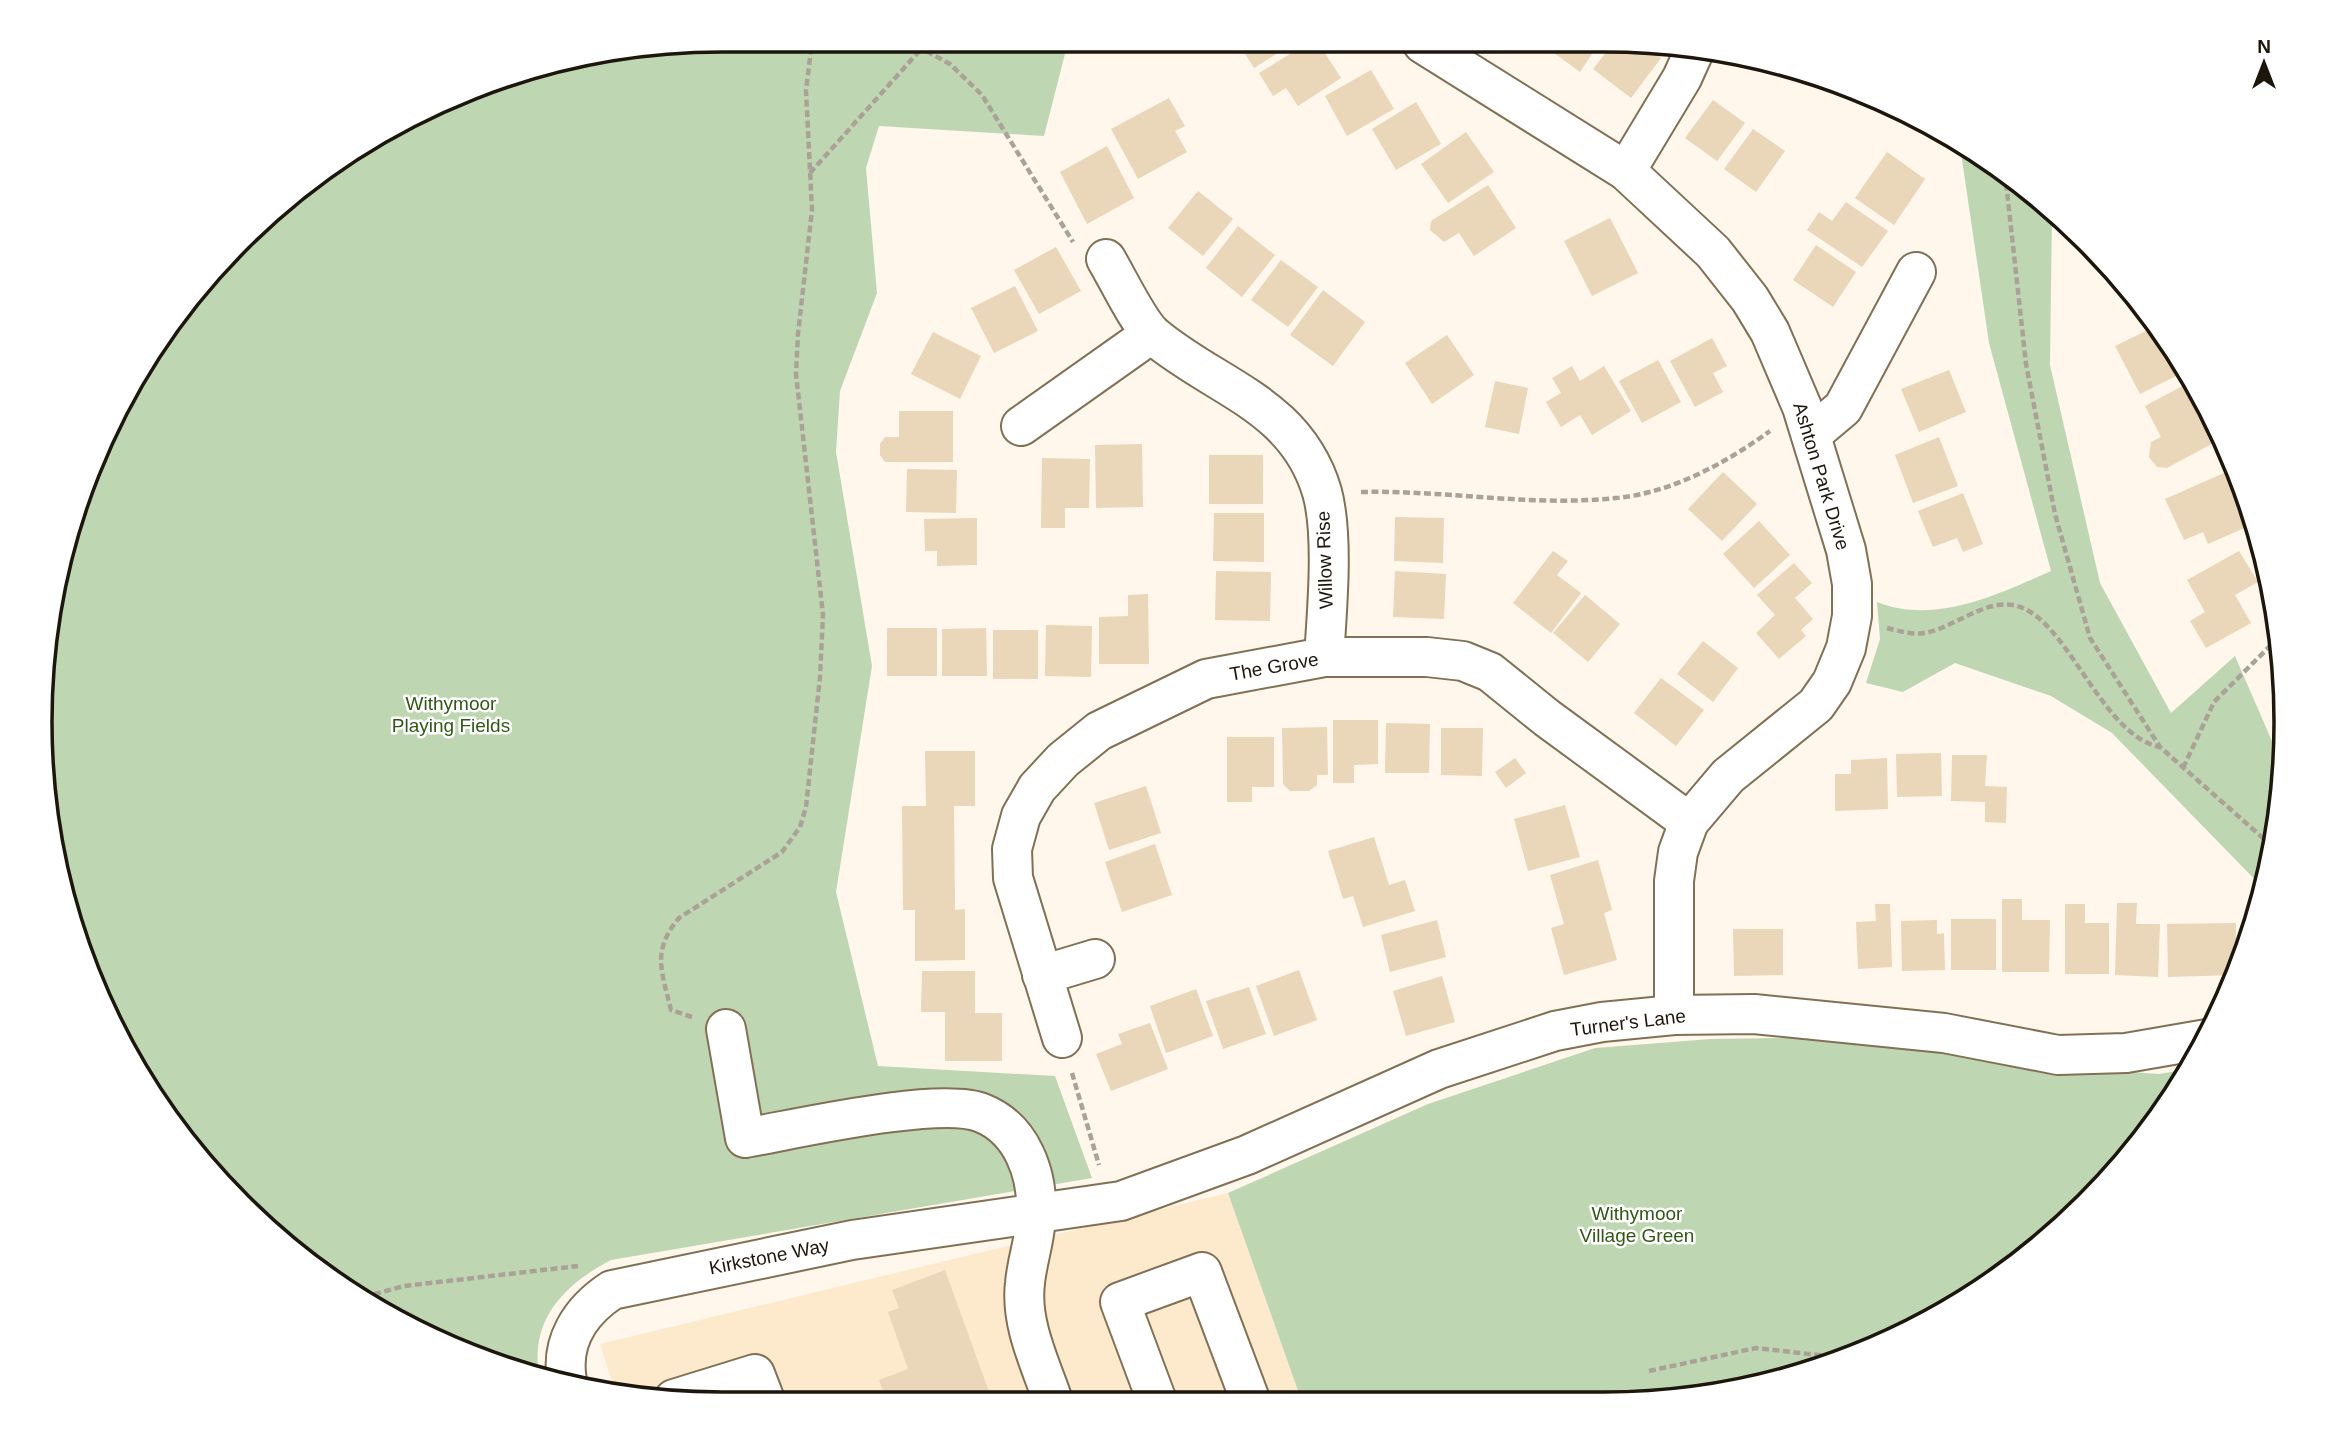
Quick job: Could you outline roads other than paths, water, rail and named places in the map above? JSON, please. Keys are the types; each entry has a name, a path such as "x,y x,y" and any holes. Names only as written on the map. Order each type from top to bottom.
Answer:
{"street":[{"name":"Ashton Park Drive","path":"1436,52 1626,171 1713,252 1750,299 1770,332 1807,421 1846,550 1852,584 1852,617 1832,682 1816,705 1728,776 1689,822 1678,852 1674,881 1674,1015"},
{"path":"1626,171 1682,78 1691,58"},
{"name":"Willow Rise","path":"1090,252 1151,334 1206,373 1267,409 1300,445 1322,492 1327,551 1324,657"},
{"path":"1807,421 1843,408 1916,272"},
{"path":"1021,426 1151,334"},
{"name":"The Grove","path":"1062,1038 1013,878 1012,849 1021,816 1037,788 1063,760 1099,731 1206,679 1324,657 1427,657 1463,661 1490,672 1547,718 1689,822"},
{"path":"1042,975 1095,959"},
{"name":"Turner's Lane","path":"1037,1214 1121,1201 1183,1180 1247,1155 1439,1069 1555,1031 1602,1022 1674,1015 1754,1014 1944,1033 2057,1055 2126,1053 2194,1041"},
{"path":"726,1030 745,1138 913,1110 963,1108 982,1113 1006,1129 1027,1156 1037,1214 1024,1301 1030,1336 1050,1392"},
{"name":"Kirkstone Way","path":"567,1374 566,1349 574,1329 596,1300 630,1283 852,1240 1037,1214"},
{"path":"1154,1392 1120,1302 1202,1272 1247,1392"},
{"path":"698,1391 755,1374 762,1392"}],"park label":[{"name":"Withymoor Playing Fields","path":"451,714"},
{"name":"Withymoor Village Green","path":"1637,1224"}]}
